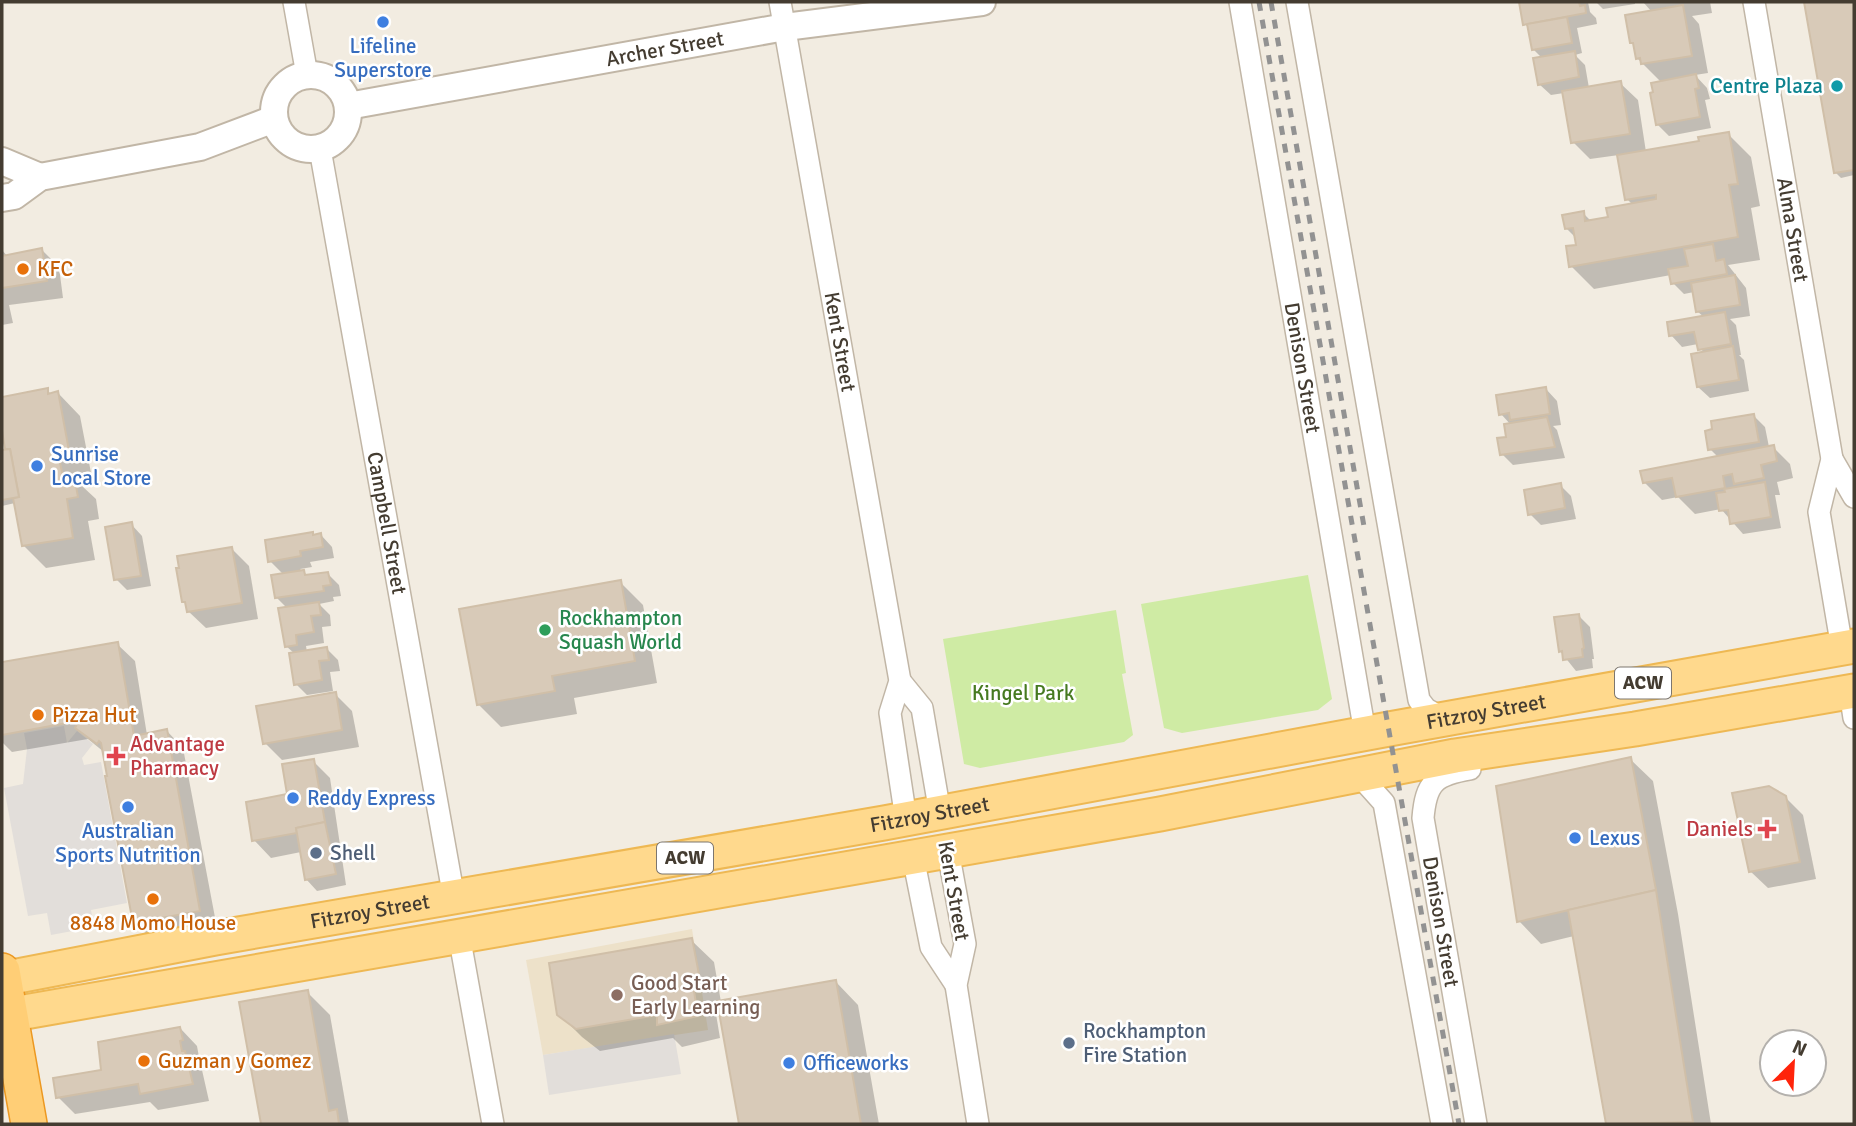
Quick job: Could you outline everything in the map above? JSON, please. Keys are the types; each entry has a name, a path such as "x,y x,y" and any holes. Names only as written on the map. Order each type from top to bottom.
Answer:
{"highway":[{"path":"2,976 6,1015 29,1124"}],"main road":[{"name":"Fitzroy Street","path":"2,976 940,813 1365,733 1848,647"},
{"name":"Alma Street","path":"1848,647 1853,700"},
{"name":"Fitzroy Street","path":"6,1015 1160,814 1455,756 1572,737 1853,700"},
{"name":"Kent Street","path":"940,813 948,851"},
{"name":"Kent Street","path":"906,819 913,858"},
{"path":"454,898 459,935"}],"street":[{"path":"294,2 307,75"},
{"name":"Archer Street","path":"348,106 783,14 982,2"},
{"name":"Denison Street","path":"1240,2 1365,733"},
{"path":"1297,2 1419,700 1426,709 1444,719"},
{"name":"Alma Street","path":"1754,2 1832,461 1854,497"},
{"name":"Kent Street","path":"783,14 900,681 890,713 906,819"},
{"path":"307,75 321,76 334,82 343,93 348,106 348,120 343,133 333,143 320,149 308,150 296,146 278,131 274,119 274,107 285,85 295,78 307,75"},
{"path":"2,198 14,196 40,177 200,147 274,119"},
{"name":"Campbell Street","path":"320,149 454,898"},
{"path":"2,161 40,177"},
{"name":"Alma Street","path":"1832,461 1819,512 1848,647"},
{"name":"Kent Street","path":"900,681 922,708 940,813"},
{"name":"Denison Street","path":"1476,1124 1425,839 1424,799 1431,785 1446,774 1476,768 1572,737"},
{"name":"Denison Street","path":"1358,774 1384,803 1442,1124"},
{"name":"Kent Street","path":"948,851 965,944 956,985 978,1124"},
{"name":"Kent Street","path":"913,858 931,947 956,985"},
{"path":"459,935 493,1124"}],"shaded area":[{"path":"64,726 67,743 77,731 93,744 82,758 84,765 101,762 127,903 91,910 94,927 51,935 47,913 28,916 4,788 23,784 27,749 24,733"},
{"name":"Good Start Early Learning","path":"692,929 708,1030 543,1055 526,960"},
{"path":"674,1034 681,1074 549,1095 543,1055"}],"green space":[{"path":"1308,575 1332,699 1318,710 1182,733 1164,728 1141,604"},
{"name":"Kingel Park","path":"1116,610 1126,673 1122,674 1133,735 1124,742 980,768 964,764 943,639"}],"building":[{"path":"1519,2 1579,2 1580,6 1585,5 1586,13 1523,25"},
{"name":"Centre Plaza","path":"1804,2 1854,2 1854,170 1834,173"},
{"path":"1683,5 1692,56 1641,64 1640,58 1636,59 1633,43 1630,43 1625,15"},
{"path":"1567,17 1572,43 1532,50 1527,24"},
{"path":"1575,51 1579,77 1538,85 1533,58"},
{"path":"1696,74 1699,88 1695,89 1700,117 1656,125 1650,93 1653,92 1651,83"},
{"path":"1621,81 1630,134 1571,143 1562,91"},
{"path":"1729,132 1738,184 1729,185 1738,237 1569,267 1566,246 1576,245 1573,228 1565,229 1562,215 1584,211 1585,221 1608,217 1606,208 1656,199 1656,195 1625,200 1617,155 1699,141 1698,137"},
{"path":"1713,244 1716,261 1724,259 1727,274 1671,284 1668,269 1688,266 1684,249"},
{"name":"KFC","path":"42,248 47,281 2,288 2,256"},
{"path":"1735,275 1740,305 1696,312 1691,283"},
{"path":"1725,312 1731,344 1698,350 1694,332 1669,336 1667,322"},
{"path":"1733,346 1739,380 1697,387 1691,354"},
{"path":"1546,387 1550,414 1510,420 1509,413 1499,415 1496,395"},
{"name":"Sunrise Local Store","path":"48,388 48,394 58,391 70,456 59,458 63,477 74,475 78,497 67,499 73,538 22,546 13,498 19,497 10,449 5,449 2,431 2,397"},
{"path":"1754,414 1759,442 1708,450 1705,431 1712,429 1711,421"},
{"path":"1547,417 1555,447 1500,455 1497,438 1506,437 1504,424"},
{"path":"1774,445 1777,461 1761,465 1764,478 1734,484 1732,474 1723,476 1725,488 1676,497 1672,478 1643,483 1640,471"},
{"path":"10,449 19,497 2,500 2,450"},
{"path":"1765,482 1771,517 1730,524 1728,510 1719,511 1716,493 1725,492 1724,489"},
{"path":"1561,483 1565,508 1528,515 1524,490"},
{"path":"132,522 141,576 114,580 105,527"},
{"path":"313,532 313,535 321,533 323,547 300,551 301,556 268,562 265,540"},
{"path":"232,547 242,603 187,612 185,602 182,602 176,568 179,568 177,556"},
{"path":"304,570 305,575 328,572 331,585 323,586 324,591 275,598 271,575"},
{"path":"621,580 635,661 552,676 555,691 477,705 459,609"},
{"path":"319,602 321,615 311,616 314,632 296,635 297,645 285,647 278,608"},
{"path":"1579,614 1583,657 1563,660 1562,651 1559,652 1554,617"},
{"path":"118,642 134,736 167,729 200,911 133,923 101,743 99,741 97,744 75,728 77,724 72,722 2,735 2,662"},
{"path":"327,647 329,660 319,661 322,680 294,685 289,653"},
{"path":"336,692 342,730 263,744 256,706"},
{"name":"Lexus","path":"1631,757 1656,890 1517,922 1496,786"},
{"name":"Reddy Express","path":"314,759 325,822 296,828 297,833 252,841 246,802 287,794 282,764"},
{"name":"Daniels","path":"1769,786 1786,796 1800,862 1749,872 1732,793"},
{"name":"Shell","path":"325,822 336,874 305,880 296,828"},
{"path":"1656,890 1693,1122 1606,1124 1568,910"},
{"name":"Good Start Early Learning","path":"692,938 702,990 694,991 698,1016 657,1025 657,1015 576,1029 557,1015 549,963"},
{"name":"Officeworks","path":"836,980 861,1124 739,1124 717,1001"},
{"path":"308,990 329,1111 337,1109 339,1124 261,1124 239,1002"},
{"name":"Guzman y Gomez","path":"180,1027 182,1051 185,1051 193,1084 140,1094 138,1084 56,1098 53,1078 101,1070 98,1042"}],"railway":[{"path":"1259,2 1459,1124"},
{"path":"1271,2 1365,532"}],"place":[{"name":"Lifeline Superstore","path":"383,22"},
{"name":"Centre Plaza","path":"1837,86"},
{"name":"KFC","path":"23,269"},
{"name":"Sunrise Local Store","path":"37,466"},
{"name":"Rockhampton Squash World","path":"545,630"},
{"name":"Pizza Hut","path":"38,715"},
{"name":"Advantage Pharmacy","path":"116,756"},
{"name":"Reddy Express","path":"293,798"},
{"name":"Australian Sports Nutrition","path":"128,807"},
{"name":"Daniels","path":"1767,829"},
{"name":"Lexus","path":"1575,838"},
{"name":"Shell","path":"316,853"},
{"name":"8848 Momo House","path":"153,899"},
{"name":"Good Start Early Learning","path":"617,995"},
{"name":"Rockhampton Fire Station","path":"1069,1043"},
{"name":"Guzman y Gomez","path":"144,1061"},
{"name":"Officeworks","path":"789,1063"}]}
